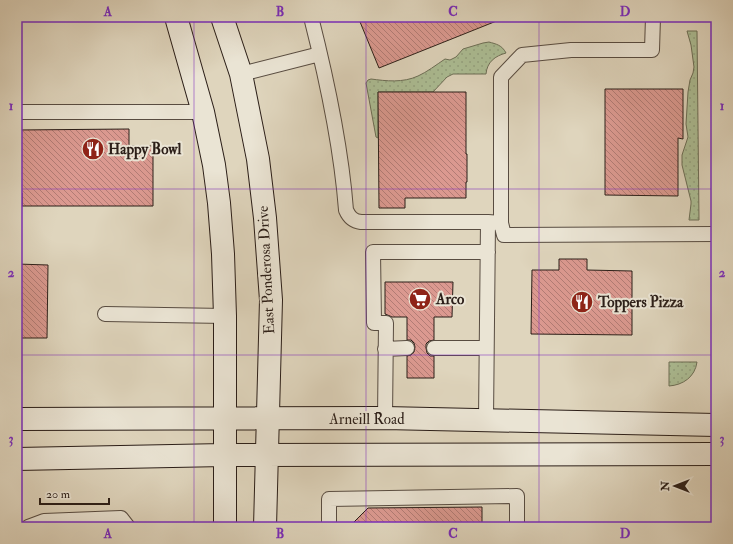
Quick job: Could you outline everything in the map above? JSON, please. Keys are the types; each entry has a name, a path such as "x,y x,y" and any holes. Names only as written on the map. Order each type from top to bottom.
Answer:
{"main road":[{"path":"176,17 203,112 214,165 219,203 223,254 225,316 225,527"},
{"name":"East Ponderosa Drive","path":"222,17 241,74 258,159 266,225 271,300 265,527"},
{"name":"Arneill Road","path":"17,419 385,418 716,425"},
{"path":"17,459 224,455 716,454"}],"lane":[{"path":"311,17 330,98 338,141 346,210 351,218 361,222 495,222"},
{"path":"486,420 488,252 495,222 501,77 522,55 570,50 652,50 653,17"},
{"path":"241,74 320,54"},
{"path":"17,112 203,112"},
{"path":"495,222 504,235 716,234"},
{"path":"385,418 386,323 374,323 373,252 488,252"},
{"path":"105,314 225,316"},
{"path":"385,349 407,348"},
{"path":"434,348 486,348"},
{"path":"329,527 329,499 517,496 517,527"},
{"path":"28,527 44,521 121,518 128,527"}],"green space":[{"path":"687,31 697,31 699,220 689,220 691,201 682,165 682,155 688,137 686,124 688,92 694,67 691,45"},
{"path":"489,42 501,47 506,53 492,60 488,66 486,74 453,74 447,77 433,92 378,92 378,138 376,137 366,83 368,80 406,80 418,76 445,59 450,60 456,57 463,49"},
{"path":"669,362 697,362 694,372 688,379 679,384 669,386"}],"building":[{"path":"358,17 504,17 504,18 379,68"},
{"path":"605,89 683,89 683,139 678,138 678,196 605,195"},
{"path":"378,92 466,92 466,198 405,198 405,208 379,208"},
{"path":"129,129 129,146 153,146 153,206 22,206 22,193 17,193 17,130"},
{"name":"Toppers Pizza","path":"559,259 587,259 587,270 632,271 632,335 531,334 532,270 559,270"},
{"path":"17,264 48,265 47,338 17,338"},
{"path":"385,282 453,282 452,317 434,317 434,340 429,341 426,344 427,353 430,356 434,356 434,378 407,378 407,356 414,352 415,347 411,340 407,340 407,317 392,317 385,314"},
{"path":"482,507 482,527 349,527 368,508"}],"place":[{"name":"Happy Bowl","path":"93,149"},
{"name":"Arco","path":"420,299"},
{"name":"Toppers Pizza","path":"582,302"}]}
